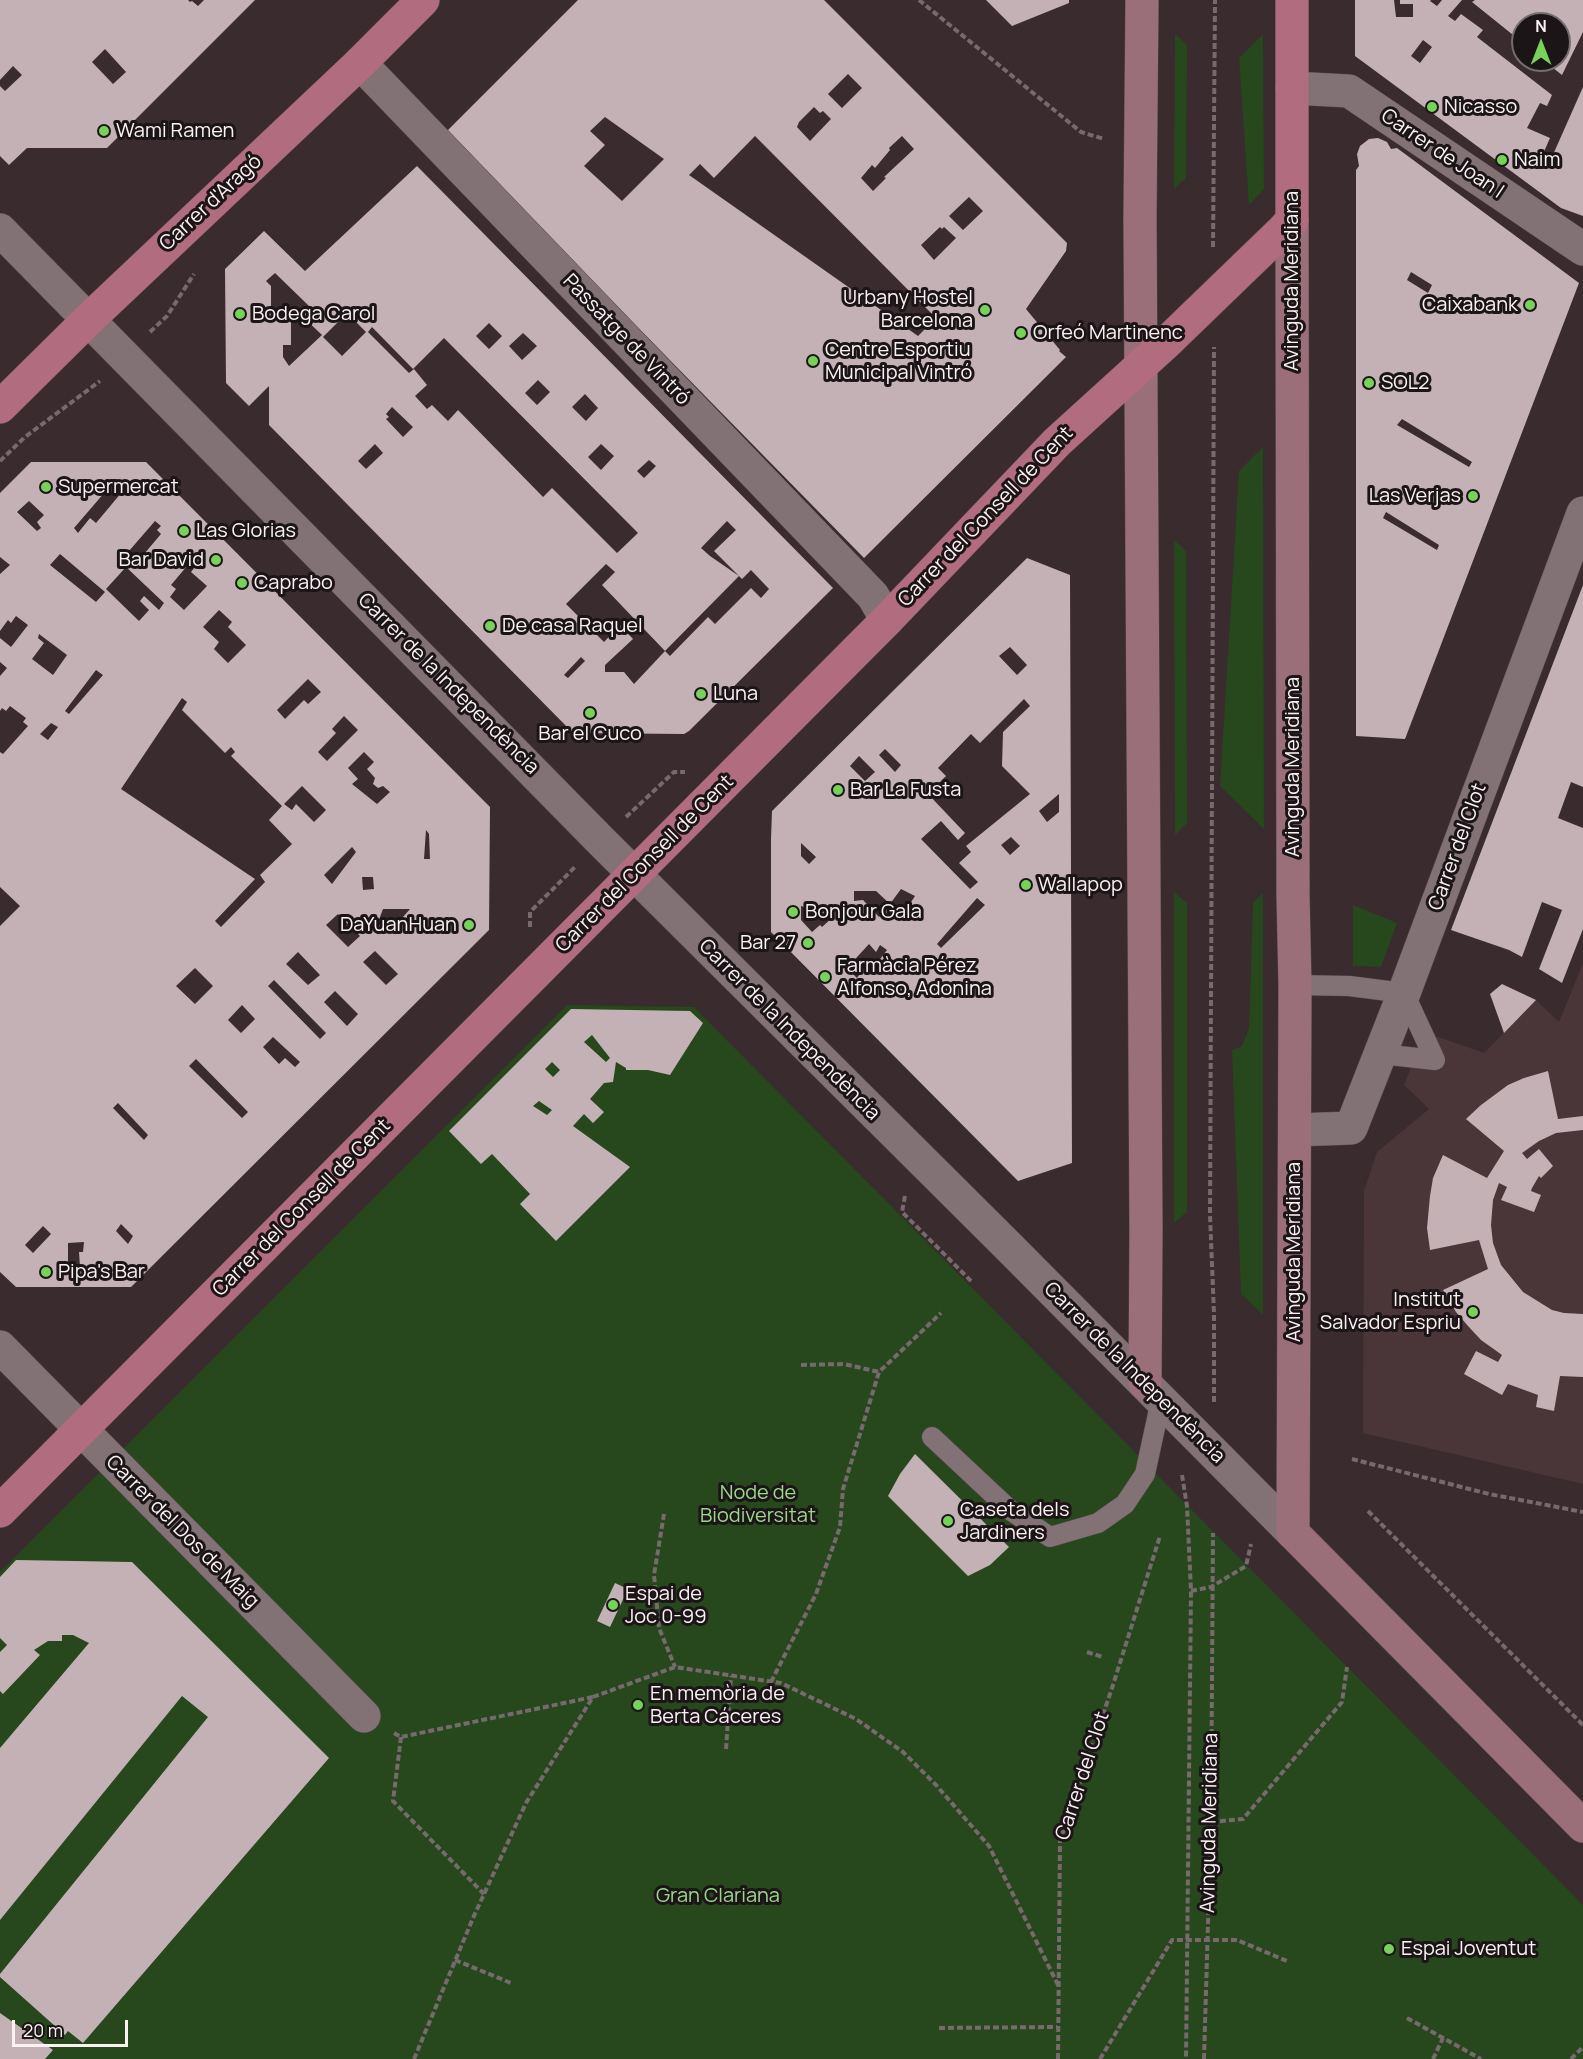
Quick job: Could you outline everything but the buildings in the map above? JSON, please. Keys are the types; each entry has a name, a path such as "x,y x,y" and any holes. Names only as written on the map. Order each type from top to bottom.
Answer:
{"main road":[{"name":"Carrer d'Aragó","path":"0,407 423,0"},
{"name":"Avinguda Meridiana","path":"1292,0 1292,220"},
{"name":"Carrer del Consell de Cent","path":"0,1511 635,875 887,620 1057,442 1292,220"}],"street":[{"path":"1142,0 1140,366 1146,1229 1153,1391"},
{"name":"Passatge de Vintró","path":"360,63 873,596 887,620"},
{"name":"Carrer de Joan I","path":"1292,88 1350,91 1583,249"},
{"name":"Avinguda Meridiana","path":"1292,220 1295,985 1293,1533"},
{"name":"Carrer de la Independència","path":"0,230 635,875 1153,1391 1174,1415 1215,1453 1583,1826"},
{"name":"Carrer del Clot","path":"1295,1130 1351,1128 1381,1054 1583,513"},
{"name":"Carrer del Dos de Maig","path":"0,1347 364,1716"}],"lane":[{"path":"1295,985 1349,986 1404,993 1435,1060 1381,1054"},
{"path":"932,1437 1010,1510 1050,1537 1098,1523 1125,1504 1145,1474 1153,1391"}],"path":[{"path":"919,0 1081,132 1113,142"},
{"path":"1213,248 1215,0"},
{"path":"1214,1411 1214,1314 1210,1215 1215,346"},
{"path":"0,461 25,437 103,378"},
{"path":"771,1682 816,1594 840,1527 843,1490 879,1372 941,1313"},
{"path":"801,1365 844,1364 879,1372"},
{"path":"1352,1459 1489,1494 1583,1512"},
{"name":"Avinguda Meridiana","path":"1186,1506 1191,1591 1186,2059"},
{"path":"1368,1511 1583,1725"},
{"path":"664,1514 654,1575 659,1628 675,1667"},
{"name":"Avinguda Meridiana","path":"1204,2059 1211,1822 1213,1533"},
{"name":"Carrer del Clot","path":"1058,2059 1060,1841 1160,1536"},
{"path":"1191,1591 1211,1587 1246,1566"},
{"path":"1087,1652 1103,1657"},
{"path":"364,1716 401,1737 593,1697 675,1667 781,1683 856,1719 903,1752 936,1785 989,1846 1058,1985"},
{"path":"1211,1822 1243,1819 1342,1702 1347,1668"},
{"path":"726,1749 731,1676"},
{"path":"414,2059 455,1960 526,1803 593,1697"},
{"path":"401,1737 393,1801 484,1894"},
{"path":"1100,2059 1172,1940 1237,1940 1287,1961"},
{"path":"455,1960 511,1983"},
{"path":"1407,2018 1481,2059"},
{"path":"939,2028 1057,2027"},
{"path":"1433,2059 1443,2038"},
{"path":"1571,2059 1583,2047"}],"shaded area":[{"name":"Institut Salvador Espriu","path":"1583,963 1583,1484 1363,1433 1364,1191 1377,1152 1429,1109 1404,1085 1423,1037 1430,1034 1484,1053 1536,1000 1559,1022"}],"green space":[{"path":"1175,34 1187,45 1186,178 1174,189"},
{"path":"1263,34 1264,189 1249,205 1239,58"},
{"path":"1263,447 1264,829 1220,786 1239,471"},
{"path":"1174,540 1186,551 1187,823 1175,835"},
{"path":"1174,892 1187,903 1187,1212 1174,1223"},
{"path":"1263,893 1263,1315 1241,1294 1232,1050 1242,1046 1249,1028 1253,902"},
{"path":"1353,905 1397,923 1381,967 1353,966"},
{"path":"567,1005 694,1007 1583,1905 1583,2059 0,2059 0,1572"}],"place":[{"name":"Nicasso","path":"1432,107"},
{"name":"Wami Ramen","path":"104,131"},
{"name":"Naim","path":"1502,160"},
{"name":"Caixabank","path":"1530,305"},
{"name":"Urbany Hostel Barcelona","path":"985,310"},
{"name":"Bodega Carol","path":"240,314"},
{"name":"Orfeó Martinenc","path":"1021,333"},
{"name":"Centre Esportiu Municipal Vintró","path":"813,361"},
{"name":"SOL2","path":"1369,383"},
{"name":"Supermercat","path":"46,487"},
{"name":"Las Verjas","path":"1473,496"},
{"name":"Las Glorias","path":"184,531"},
{"name":"Bar David","path":"216,560"},
{"name":"Caprabo","path":"242,583"},
{"name":"De casa Raquel","path":"490,626"},
{"name":"Luna","path":"701,694"},
{"name":"Bar el Cuco","path":"590,713"},
{"name":"Bar La Fusta","path":"838,790"},
{"name":"Wallapop","path":"1026,885"},
{"name":"Bonjour Gala","path":"793,912"},
{"name":"DaYuanHuan","path":"469,925"},
{"name":"Bar 27","path":"808,943"},
{"name":"Farmàcia Pérez Alfonso, Adonina","path":"825,977"},
{"name":"Pipa's Bar","path":"46,1272"},
{"name":"Institut Salvador Espriu","path":"1473,1312"},
{"name":"Caseta dels Jardiners","path":"948,1521"},
{"name":"Espai de Joc 0-99","path":"613,1605"},
{"name":"En memòria de Berta Cáceres","path":"638,1705"},
{"name":"Espai Joventut","path":"1389,1949"}],"park label":[{"name":"Node de Biodiversitat","path":"758,1504"},
{"name":"Gran Clariana","path":"718,1896"}]}
